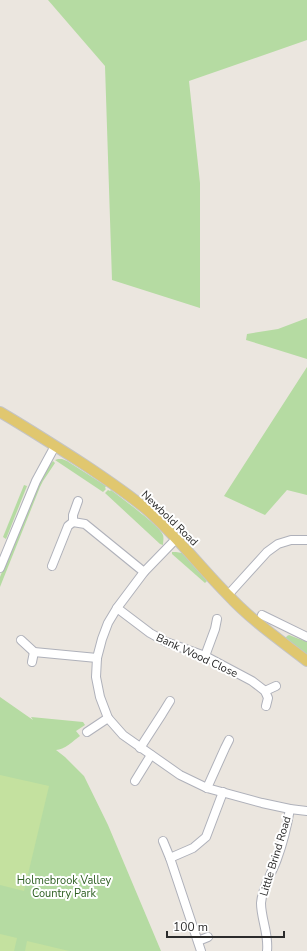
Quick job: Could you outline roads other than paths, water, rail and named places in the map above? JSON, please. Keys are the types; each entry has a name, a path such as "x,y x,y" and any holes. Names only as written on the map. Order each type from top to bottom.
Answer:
{"main road":[{"name":"Newbold Road","path":"0,412 120,489 146,510 176,539 228,596 307,661"}],"street":[{"path":"0,568 36,480 55,446"},
{"path":"73,522 73,516 78,501"},
{"path":"52,566 68,526 73,522 85,524 144,572"},
{"path":"176,539 144,572 117,608 108,623 97,658 96,677 100,697 108,718 122,735 140,748 180,775 207,788 262,803 307,811"},
{"path":"228,596 267,552 278,544 291,540 307,540"},
{"name":"Bank Wood Close","path":"117,608 150,633 161,639 205,656 252,681 265,691"},
{"path":"262,615 307,637"},
{"path":"205,656 217,619"},
{"path":"21,640 34,652 97,658"},
{"path":"32,662 34,652"},
{"path":"266,706 268,698 265,691 276,686"},
{"path":"140,748 170,701"},
{"path":"87,732 108,718"},
{"path":"207,788 229,740"},
{"path":"135,781 151,755"},
{"path":"219,761 228,765"},
{"path":"170,858 193,848 206,838 223,792"},
{"name":"Little Brind Road","path":"267,951 267,935 261,902 265,887 277,861 286,830 290,809"},
{"path":"163,841 201,951"},
{"path":"198,940 208,937"}],"park label":[{"name":"Holmebrook Valley Country Park","path":"64,886"}]}
